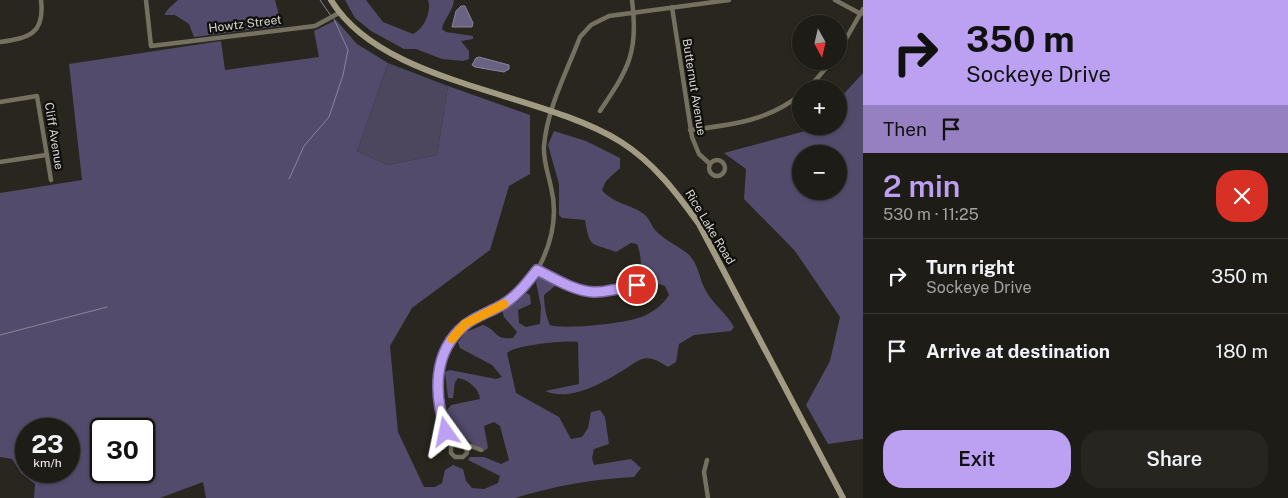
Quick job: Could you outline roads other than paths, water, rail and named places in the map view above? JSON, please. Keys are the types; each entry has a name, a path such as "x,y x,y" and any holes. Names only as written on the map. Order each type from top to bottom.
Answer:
{"main road":[{"name":"Rice Lake Road","path":"331,0 339,13 360,33 384,50 421,67 590,126 620,142 649,162 675,190 698,224 843,498"}],"street":[{"path":"0,42 29,36 40,24 41,0"},
{"name":"Howtz Street","path":"146,0 151,46 316,26 339,13"},
{"path":"600,111 629,64 635,36 632,0"},
{"path":"466,445 466,453 458,458 451,453 453,443 442,420 438,377 443,353 456,333 465,324 504,304 519,292 537,270 548,247 553,226 553,197 544,149 552,112 580,37 585,31 609,16 729,0"},
{"path":"836,0 862,11 848,35"},
{"name":"Butternut Avenue","path":"672,7 690,130 694,145 710,164"},
{"path":"816,80 824,70"},
{"name":"Cliff Avenue","path":"0,102 37,96 50,180"},
{"path":"690,130 749,121 774,112 792,100"},
{"path":"0,162 46,155"},
{"path":"537,270 576,288 590,292 603,292 625,286"},
{"path":"453,443 461,441 466,445 481,450"},
{"path":"706,460 704,472 708,498"}],"waterway":[{"path":"320,0 331,16"},
{"path":"289,179 304,146 329,117 343,75 348,50 334,19"},
{"path":"0,335 107,307"}]}
